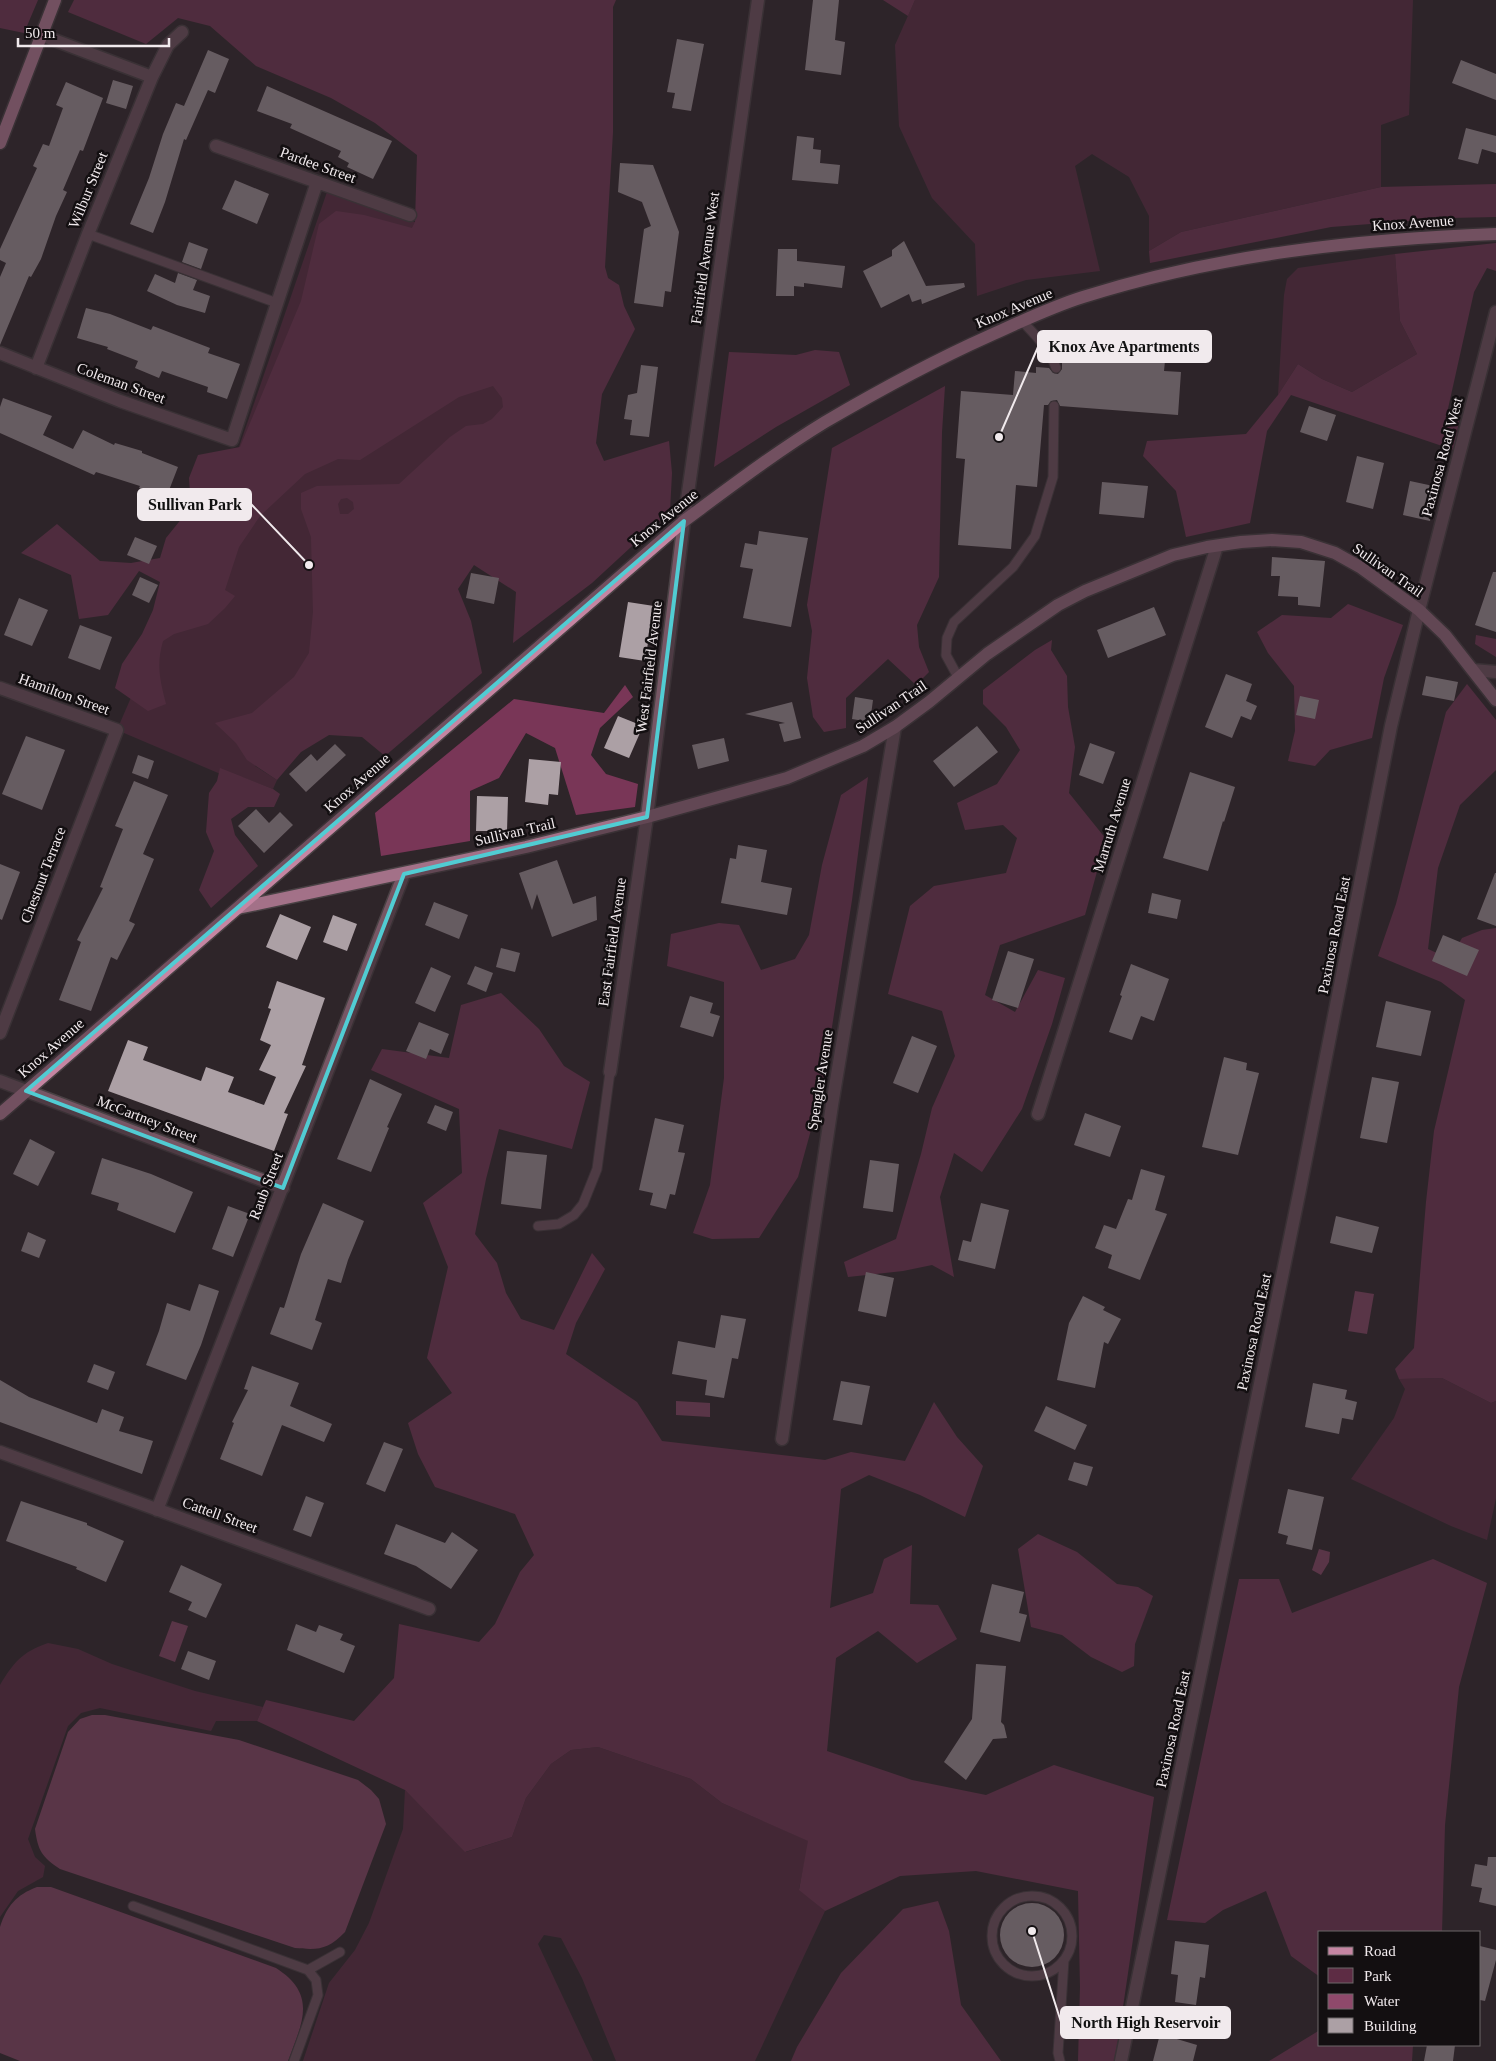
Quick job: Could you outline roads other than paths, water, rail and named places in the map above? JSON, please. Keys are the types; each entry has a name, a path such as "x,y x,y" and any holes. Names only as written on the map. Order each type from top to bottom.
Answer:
{"main road":[{"path":"0,143 55,0"},
{"name":"Knox Avenue","path":"0,1114 684,520 766,461 824,423 952,353 1022,321 1082,298 1212,264 1295,250 1496,234"}],"street":[{"name":"Fairifeld Avenue West","path":"684,520 758,0"},
{"name":"Wilbur Street","path":"36,368 152,77 168,45 182,32"},
{"path":"41,35 152,77"},
{"name":"Pardee Street","path":"216,146 410,215"},
{"path":"277,303 317,182"},
{"name":"Coleman Street","path":"0,353 120,401 232,440 277,303"},
{"name":"Paxinosa Road West","path":"1419,610 1496,312"},
{"name":"West Fairfield Avenue","path":"647,817 684,520"},
{"name":"Sullivan Trail","path":"238,908 404,874 647,817 787,778 863,746 894,727 987,654 1058,605 1085,591 1173,555 1217,546 1272,540 1301,542 1335,553 1360,567 1419,610 1445,635 1496,700"},
{"name":"Marruth Avenue","path":"1038,1114 1217,546"},
{"name":"Paxinosa Road East","path":"1121,2061 1300,1189 1391,726 1419,610"},
{"path":"1473,670 1496,672"},
{"name":"Hamilton Street","path":"0,688 118,730"},
{"name":"Spengler Avenue","path":"782,1439 832,1106 894,727"},
{"name":"Chestnut Terrace","path":"0,1033 118,730"},
{"name":"East Fairfield Avenue","path":"610,1072 647,817"},
{"name":"Raub Street","path":"157,1510 404,874"},
{"name":"McCartney Street","path":"0,1081 283,1188"},
{"name":"Cattell Street","path":"0,1452 430,1609"}],"lane":[{"path":"88,234 277,303"},
{"path":"1022,321 1043,342 1056,368"},
{"path":"958,678 946,655 947,638 954,622 1013,567 1035,536 1053,477 1054,406"},
{"path":"538,1226 559,1224 574,1215 584,1204 597,1169 610,1072"},
{"path":"1060,2061 1058,2053 1064,1960 1072,1941 1072,1928 1067,1915 1059,1905 1048,1898 1035,1895 1022,1897 1010,1902 1000,1910 994,1922 991,1935 992,1942 1000,1960 1010,1970 1022,1975 1036,1976 1049,1972 1064,1960"},
{"path":"133,1906 308,1970 316,1980 318,1995 294,2061"},
{"path":"308,1970 340,1952"}],"water":[{"path":"1355,1291 1374,1294 1367,1334 1348,1331"},
{"path":"676,1401 710,1403 710,1417 676,1415"},
{"path":"1319,1549 1330,1552 1329,1562 1321,1575 1312,1570"},
{"path":"172,1621 188,1626 175,1662 159,1656"},
{"path":"92,1715 105,1715 239,1740 358,1780 371,1790 379,1799 386,1824 345,1932 328,1946 322,1948 295,1948 60,1869 49,1861 39,1848 35,1829 68,1732 80,1719"},
{"path":"37,1887 51,1887 276,1968 289,1978 298,1989 302,1999 301,2022 288,2061 20,2061 0,2053 0,1927 13,1902"}],"place":[{"name":"Knox Ave Apartments","path":"999,437"},
{"name":"Sullivan Park","path":"309,565"},
{"name":"North High Reservoir","path":"1032,1931"}]}
